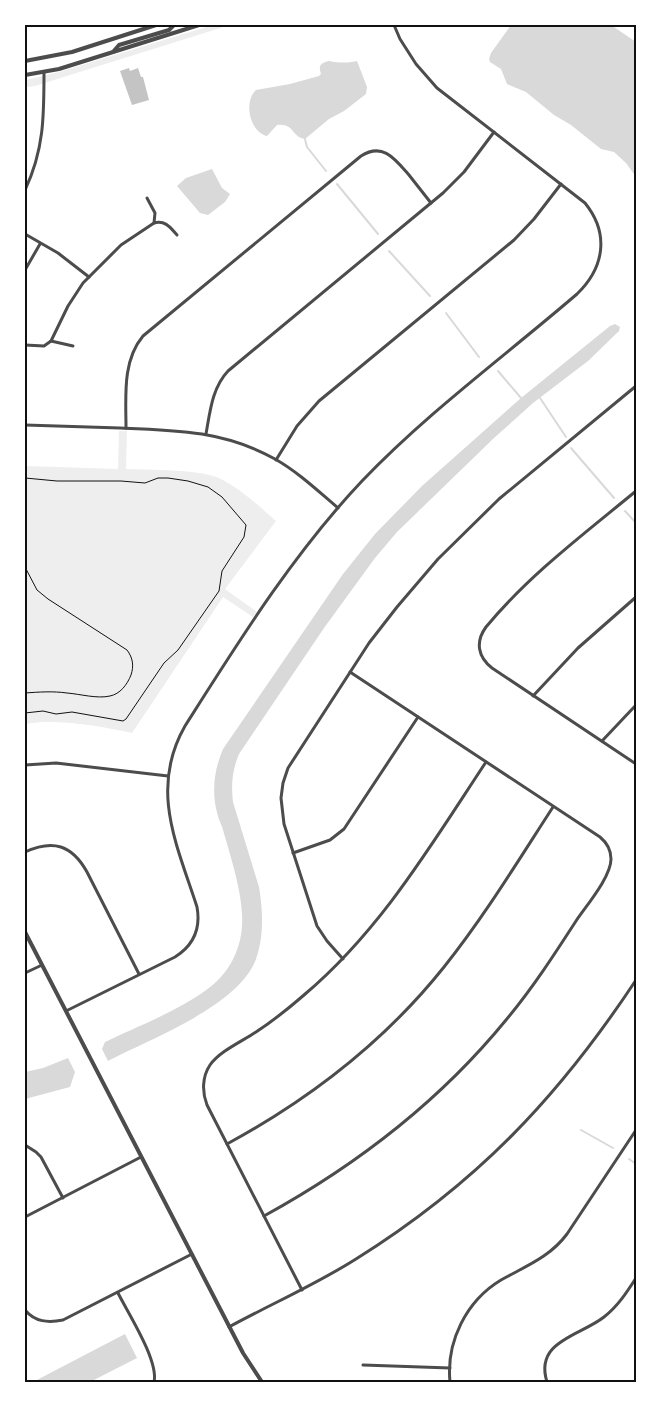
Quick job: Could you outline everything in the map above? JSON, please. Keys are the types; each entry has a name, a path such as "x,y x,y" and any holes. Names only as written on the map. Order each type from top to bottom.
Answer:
{"street":[{"path":"25,61 72,52 156,25"},
{"path":"114,52 119,45 168,30 174,25"},
{"path":"25,75 44,73 199,25"},
{"path":"66,1011 184,951 193,940 198,924 197,907 168,814 168,776 173,751 188,722 277,584 338,508 373,469 421,423 568,302 590,279 597,268 601,238 594,215 585,203 445,95 423,73 394,25"},
{"path":"25,190 35,164 42,132 44,118 44,73"},
{"path":"206,434 215,392 221,378 431,203 460,176 494,132"},
{"path":"126,428 128,365 132,353 141,339 152,327 360,156 376,150 390,154 431,203"},
{"path":"276,460 302,421 319,401 514,240 562,184"},
{"path":"147,198 155,213 154,223"},
{"path":"25,345 44,346 51,342 68,306 90,277 127,240 154,223 160,222 164,223 176,235"},
{"path":"25,234 58,253 90,277"},
{"path":"25,270 40,244"},
{"path":"51,342 73,346"},
{"path":"343,959 327,941 318,926 293,853 282,810 281,792 285,775 295,756 350,672 397,607 455,541 499,499 636,386"},
{"path":"25,425 165,429 206,434 238,442 276,460 338,508"},
{"path":"636,491 536,576 496,616 481,635 480,651 485,662 492,668 636,764"},
{"path":"533,696 578,648 636,597"},
{"path":"264,1216 333,1176 370,1150 410,1119 470,1062 506,1021 532,986 608,872 611,862 610,852 602,838 350,672"},
{"path":"602,741 636,705"},
{"path":"293,853 330,840 344,829 418,717"},
{"path":"302,1290 206,1101 203,1086 207,1072 214,1060 290,1006 343,959 402,889 486,762"},
{"path":"25,765 56,763 168,776"},
{"path":"227,1144 268,1121 314,1090 356,1057 401,1016 443,969 463,942 553,807"},
{"path":"25,852 41,845 51,844 69,850 79,859 139,974"},
{"path":"25,932 229,1327 262,1382"},
{"path":"25,973 42,965"},
{"path":"229,1327 302,1290 355,1260 413,1221 450,1193 493,1155 535,1113 578,1062 636,980"},
{"path":"450,1382 454,1340 470,1309 482,1295 497,1283 537,1261 559,1244 636,1130"},
{"path":"25,1145 41,1157 63,1198"},
{"path":"25,1217 141,1157"},
{"path":"25,1310 37,1319 47,1322 63,1320 192,1254"},
{"path":"547,1382 546,1362 551,1350 563,1340 606,1315 620,1301 636,1278"},
{"path":"118,1293 151,1358 154,1382"},
{"path":"363,1365 450,1368"}],"path":[{"path":"25,478 57,481 145,483 164,477 188,481 208,487 222,497 245,523 247,528 244,537 222,571 219,591 178,650 164,663 126,719 123,721 72,712 56,714 43,711 25,712"},
{"path":"25,567 35,588 42,595 126,650 133,666 129,680 120,692 112,696 102,697 48,692 25,693"}],"shaded area":[{"path":"213,25 230,25 27,87 26,80 59,72"},
{"path":"511,25 611,25 636,42 636,177 626,163 614,152 601,149 526,92 507,84 501,69 490,62 489,59 491,53"},
{"path":"329,61 357,61 367,87 366,94 344,111 329,119 305,139 297,136 290,128 283,125 277,125 267,136 256,129 249,109 252,95 256,90 290,84 319,76 321,74 321,65"},
{"path":"212,169 222,188 230,194 225,202 208,215 200,213 177,186 186,178"},
{"path":"615,324 620,327 619,331 588,361 533,403 397,532 375,558 324,628 239,754 233,772 233,802 259,887 262,933 256,959 246,976 232,992 213,1006 169,1031 108,1061 102,1049 105,1042 166,1014 197,997 210,988 225,973 232,960 240,940 242,915 236,878 216,807 214,790 217,765 223,749 343,574 375,534 422,486 521,398 610,326"},
{"path":"119,431 127,431 126,469 201,473 221,479 243,493 276,521 225,589 257,612 253,617 223,597 132,733 93,725 64,722 25,724 25,466 118,469"},
{"path":"68,1058 75,1072 70,1087 25,1099 25,1072 43,1068"},
{"path":"125,1334 137,1358 90,1382 33,1382"}],"building":[{"path":"129,68 130,71 138,68 141,77 143,77 149,100 132,105 120,71"}],"waterway":[{"path":"305,139 307,147 326,171"},
{"path":"337,184 378,234"},
{"path":"389,251 430,296"},
{"path":"446,313 479,357"},
{"path":"498,371 521,398"},
{"path":"540,398 566,437"},
{"path":"571,448 614,498"},
{"path":"625,511 636,523"},
{"path":"581,1130 613,1148"},
{"path":"629,1159 636,1164"}]}
